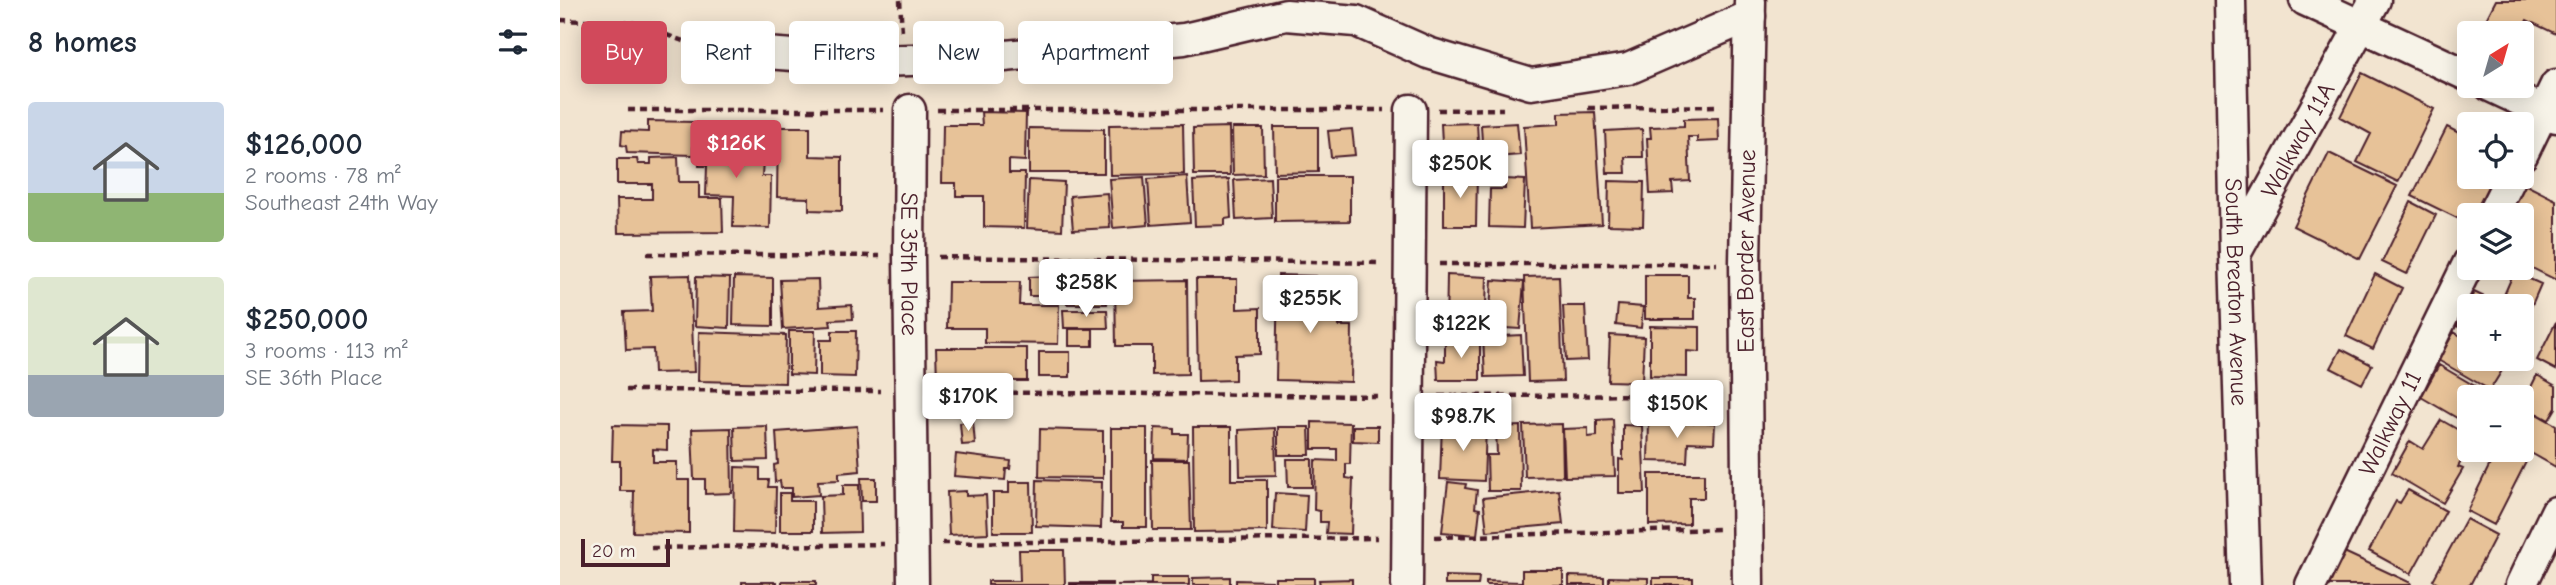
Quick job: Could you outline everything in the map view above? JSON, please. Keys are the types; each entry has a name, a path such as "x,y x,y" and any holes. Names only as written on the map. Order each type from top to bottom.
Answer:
{"street":[{"name":"South Breaton Avenue","path":"2230,0 2245,585"},
{"path":"2305,0 2369,13 2457,68"},
{"path":"775,54 875,61 984,58 1184,39 1286,15 1356,21 1428,53 1531,84 1628,69 1750,8"},
{"name":"East Border Avenue","path":"1748,585 1745,264 1750,8"},
{"name":"Walkway 11A","path":"2235,254 2369,13"},
{"path":"2531,98 2552,104 2534,135"},
{"name":"SE 35th Place","path":"910,110 913,585"},
{"path":"1407,585 1411,110"},
{"name":"Walkway 11","path":"2311,585 2460,280"},
{"path":"2521,585 2556,512"}],"path":[{"path":"560,20 634,23 681,40"},
{"path":"1579,108 1747,106"},
{"path":"628,110 1509,109"},
{"path":"647,254 1408,264 1745,264"},
{"path":"626,390 1408,397 1748,394"},
{"path":"651,548 1748,529"}],"building":[{"path":"2496,0 2556,0 2556,34 2534,21 2485,21"},
{"path":"2362,73 2434,109 2398,182 2357,162 2371,134 2340,117"},
{"path":"981,112 1026,113 1025,161 1009,160 1009,173 1025,173 1024,228 984,227 984,196 956,196 956,183 942,183 943,125 982,125"},
{"path":"1595,112 1602,224 1530,228 1524,126 1559,124 1559,113"},
{"path":"1718,118 1719,141 1697,142 1697,137 1688,137 1690,181 1672,182 1673,193 1650,194 1647,138 1651,138 1650,127 1684,126 1684,119"},
{"path":"648,121 694,122 693,155 627,153 626,146 621,145 622,131 648,132"},
{"path":"1477,123 1479,159 1443,161 1441,124"},
{"path":"1517,123 1520,155 1483,158 1481,125"},
{"path":"1183,124 1184,174 1110,175 1109,125"},
{"path":"778,127 810,127 810,156 842,157 842,211 809,210 809,198 777,197"},
{"path":"1229,127 1230,175 1194,175 1193,128"},
{"path":"1274,127 1318,127 1318,172 1275,173"},
{"path":"2447,127 2457,132 2457,189 2487,189 2481,203 2457,203 2457,218 2412,196"},
{"path":"1029,128 1104,129 1104,173 1029,173"},
{"path":"1232,128 1263,128 1264,174 1233,175"},
{"path":"1352,129 1355,155 1331,157 1328,131"},
{"path":"1642,129 1643,157 1625,157 1626,173 1607,173 1605,131"},
{"path":"699,134 738,134 738,159 763,160 762,176 771,176 770,228 733,227 734,196 706,195 707,166 699,166"},
{"path":"2329,153 2397,186 2360,259 2293,226"},
{"path":"678,157 679,182 699,182 699,198 722,198 723,232 618,233 617,199 652,199 652,184 617,184 617,159 637,159 638,164 651,164 651,158"},
{"path":"1444,173 1477,174 1476,226 1444,226"},
{"path":"1187,176 1190,222 1151,225 1148,179"},
{"path":"1275,176 1350,176 1350,221 1275,222"},
{"path":"1144,177 1148,225 1113,228 1109,179"},
{"path":"1270,178 1272,218 1236,220 1234,180"},
{"path":"1229,179 1231,218 1225,219 1225,225 1195,226 1193,181"},
{"path":"1505,179 1525,180 1523,228 1489,227 1490,189 1505,189"},
{"path":"1029,180 1064,182 1062,230 1027,228"},
{"path":"1609,181 1644,182 1643,226 1608,225"},
{"path":"2519,189 2534,189 2556,200 2556,280 2534,269 2534,203 2511,203"},
{"path":"1107,193 1110,228 1073,230 1070,196"},
{"path":"2411,202 2436,215 2407,274 2382,262"},
{"path":"2375,274 2402,288 2373,349 2346,336"},
{"path":"690,275 694,372 654,373 653,349 626,350 624,312 652,311 650,276"},
{"path":"1106,275 1107,304 1067,304 1066,276"},
{"path":"1278,275 1316,276 1316,307 1340,307 1339,326 1352,326 1351,382 1276,380"},
{"path":"1447,275 1487,277 1485,333 1446,332"},
{"path":"1645,275 1688,275 1688,298 1695,298 1695,319 1645,319"},
{"path":"1050,276 1050,296 1029,296 1029,277"},
{"path":"1559,276 1563,381 1528,382 1524,277"},
{"path":"696,277 730,278 729,328 695,326"},
{"path":"734,277 773,278 773,326 733,325"},
{"path":"818,279 819,307 852,305 853,319 830,320 831,326 783,329 780,280"},
{"path":"1196,279 1237,279 1237,309 1260,308 1260,354 1235,355 1235,380 1198,381"},
{"path":"1187,280 1188,374 1152,375 1152,346 1116,346 1115,281"},
{"path":"1492,280 1524,282 1520,329 1489,327"},
{"path":"2511,280 2532,280 2541,284 2534,300 2534,294 2504,294"},
{"path":"948,282 1020,282 1019,305 1059,305 1058,344 985,343 985,328 947,328"},
{"path":"1618,305 1643,307 1641,328 1616,325"},
{"path":"1563,306 1585,306 1588,360 1566,361"},
{"path":"1063,310 1107,310 1108,328 1064,328"},
{"path":"2556,322 2556,370 2537,360"},
{"path":"1650,326 1700,327 1700,352 1687,351 1687,377 1650,376"},
{"path":"1069,329 1093,329 1093,346 1069,346"},
{"path":"789,331 815,331 814,375 789,374"},
{"path":"832,331 856,331 855,377 820,376 820,340 832,340"},
{"path":"699,332 786,335 785,383 698,381"},
{"path":"2454,332 2457,334 2457,371 2438,360"},
{"path":"1521,335 1523,376 1485,377 1483,337"},
{"path":"1610,335 1644,337 1642,382 1608,381"},
{"path":"1445,337 1480,337 1480,380 1438,380 1437,360 1445,361"},
{"path":"936,348 1027,348 1027,381 937,381"},
{"path":"2341,349 2372,365 2362,384 2331,368"},
{"path":"1039,352 1070,352 1070,377 1039,377"},
{"path":"2439,365 2473,385 2457,385 2457,418 2421,397"},
{"path":"2457,371 2502,371 2493,385 2481,385"},
{"path":"2537,375 2556,386 2556,408 2549,420 2534,412 2532,385"},
{"path":"2534,413 2556,425 2556,467 2534,455"},
{"path":"1613,419 1615,476 1565,477 1563,429 1588,428 1588,437 1597,436 1597,420"},
{"path":"2441,420 2457,429 2457,462 2461,462 2458,467 2463,469 2443,503 2392,473 2410,441 2423,449"},
{"path":"973,421 975,444 962,445 960,423"},
{"path":"1312,422 1351,423 1350,464 1346,464 1346,478 1353,479 1351,534 1326,533 1327,522 1320,522 1320,511 1314,510 1315,460 1337,461 1337,449 1312,449"},
{"path":"1649,422 1715,423 1714,443 1688,442 1687,462 1648,461"},
{"path":"1562,424 1563,476 1525,477 1523,425"},
{"path":"613,425 667,426 667,450 653,449 653,462 677,462 677,480 689,480 689,533 633,532 634,491 620,491 620,461 612,461"},
{"path":"1442,425 1486,427 1484,481 1440,479"},
{"path":"1623,425 1642,426 1645,493 1619,493"},
{"path":"767,426 768,460 735,461 734,427"},
{"path":"857,426 860,471 839,473 839,480 818,481 819,495 792,497 792,488 781,488 780,481 775,482 774,465 778,464 776,432"},
{"path":"1353,426 1378,426 1378,442 1353,441"},
{"path":"1520,426 1521,491 1488,491 1487,455 1497,455 1496,427"},
{"path":"1193,427 1231,427 1231,480 1267,480 1267,531 1194,532"},
{"path":"1278,427 1309,427 1310,455 1278,455"},
{"path":"731,428 732,493 705,494 705,479 694,479 692,429"},
{"path":"1111,428 1147,428 1147,527 1123,527 1123,522 1111,522"},
{"path":"1155,428 1175,429 1175,434 1188,434 1187,459 1154,458"},
{"path":"1275,428 1276,475 1240,476 1239,430"},
{"path":"1040,429 1103,431 1103,478 1039,477"},
{"path":"956,454 1011,461 1010,469 1006,469 1005,480 954,476"},
{"path":"1287,459 1312,459 1312,487 1288,487"},
{"path":"1152,460 1189,460 1191,530 1153,530"},
{"path":"2491,462 2526,462 2494,525 2467,511"},
{"path":"735,467 760,468 760,480 769,480 768,487 776,487 775,533 734,532"},
{"path":"1649,474 1704,474 1704,498 1689,498 1689,524 1649,525"},
{"path":"861,478 876,478 876,501 862,501"},
{"path":"1037,480 1102,482 1101,528 1036,526"},
{"path":"1009,482 1031,482 1032,532 993,532 993,493 1009,493"},
{"path":"1448,482 1466,484 1465,488 1477,490 1475,508 1480,509 1477,535 1442,532"},
{"path":"843,485 859,485 860,532 822,533 821,496 843,495"},
{"path":"1559,490 1563,524 1487,531 1483,498"},
{"path":"2408,490 2446,511 2411,574 2369,551 2396,501 2400,503"},
{"path":"966,491 966,496 986,495 988,533 949,535 947,492"},
{"path":"780,493 790,493 790,501 813,501 813,531 780,531"},
{"path":"1275,493 1307,495 1305,532 1273,530"},
{"path":"2466,519 2496,535 2470,585 2442,585 2433,580"},
{"path":"1019,550 1064,550 1065,585 988,585 988,581 1020,581"},
{"path":"2342,551 2411,583 2317,585"},
{"path":"1522,570 1563,570 1563,585 1486,585 1486,581 1522,582"},
{"path":"1445,576 1479,577 1478,585 1445,585"},
{"path":"1569,576 1604,577 1604,585 1569,585"},
{"path":"1151,577 1189,577 1189,585 1116,585 1151,584"},
{"path":"1230,577 1230,585 1193,585 1193,578"},
{"path":"1609,577 1648,578 1648,585 1609,585"},
{"path":"1275,578 1314,578 1314,585 1275,585"},
{"path":"1653,578 1693,578 1693,585 1653,585"},
{"path":"1352,579 1352,585 1320,585 1319,580"},
{"path":"1236,580 1272,581 1272,585 1236,585"},
{"path":"782,581 816,581 816,585 782,585"},
{"path":"742,582 777,582 777,585 742,585"},
{"path":"1112,583 1112,585 1070,585"}]}
